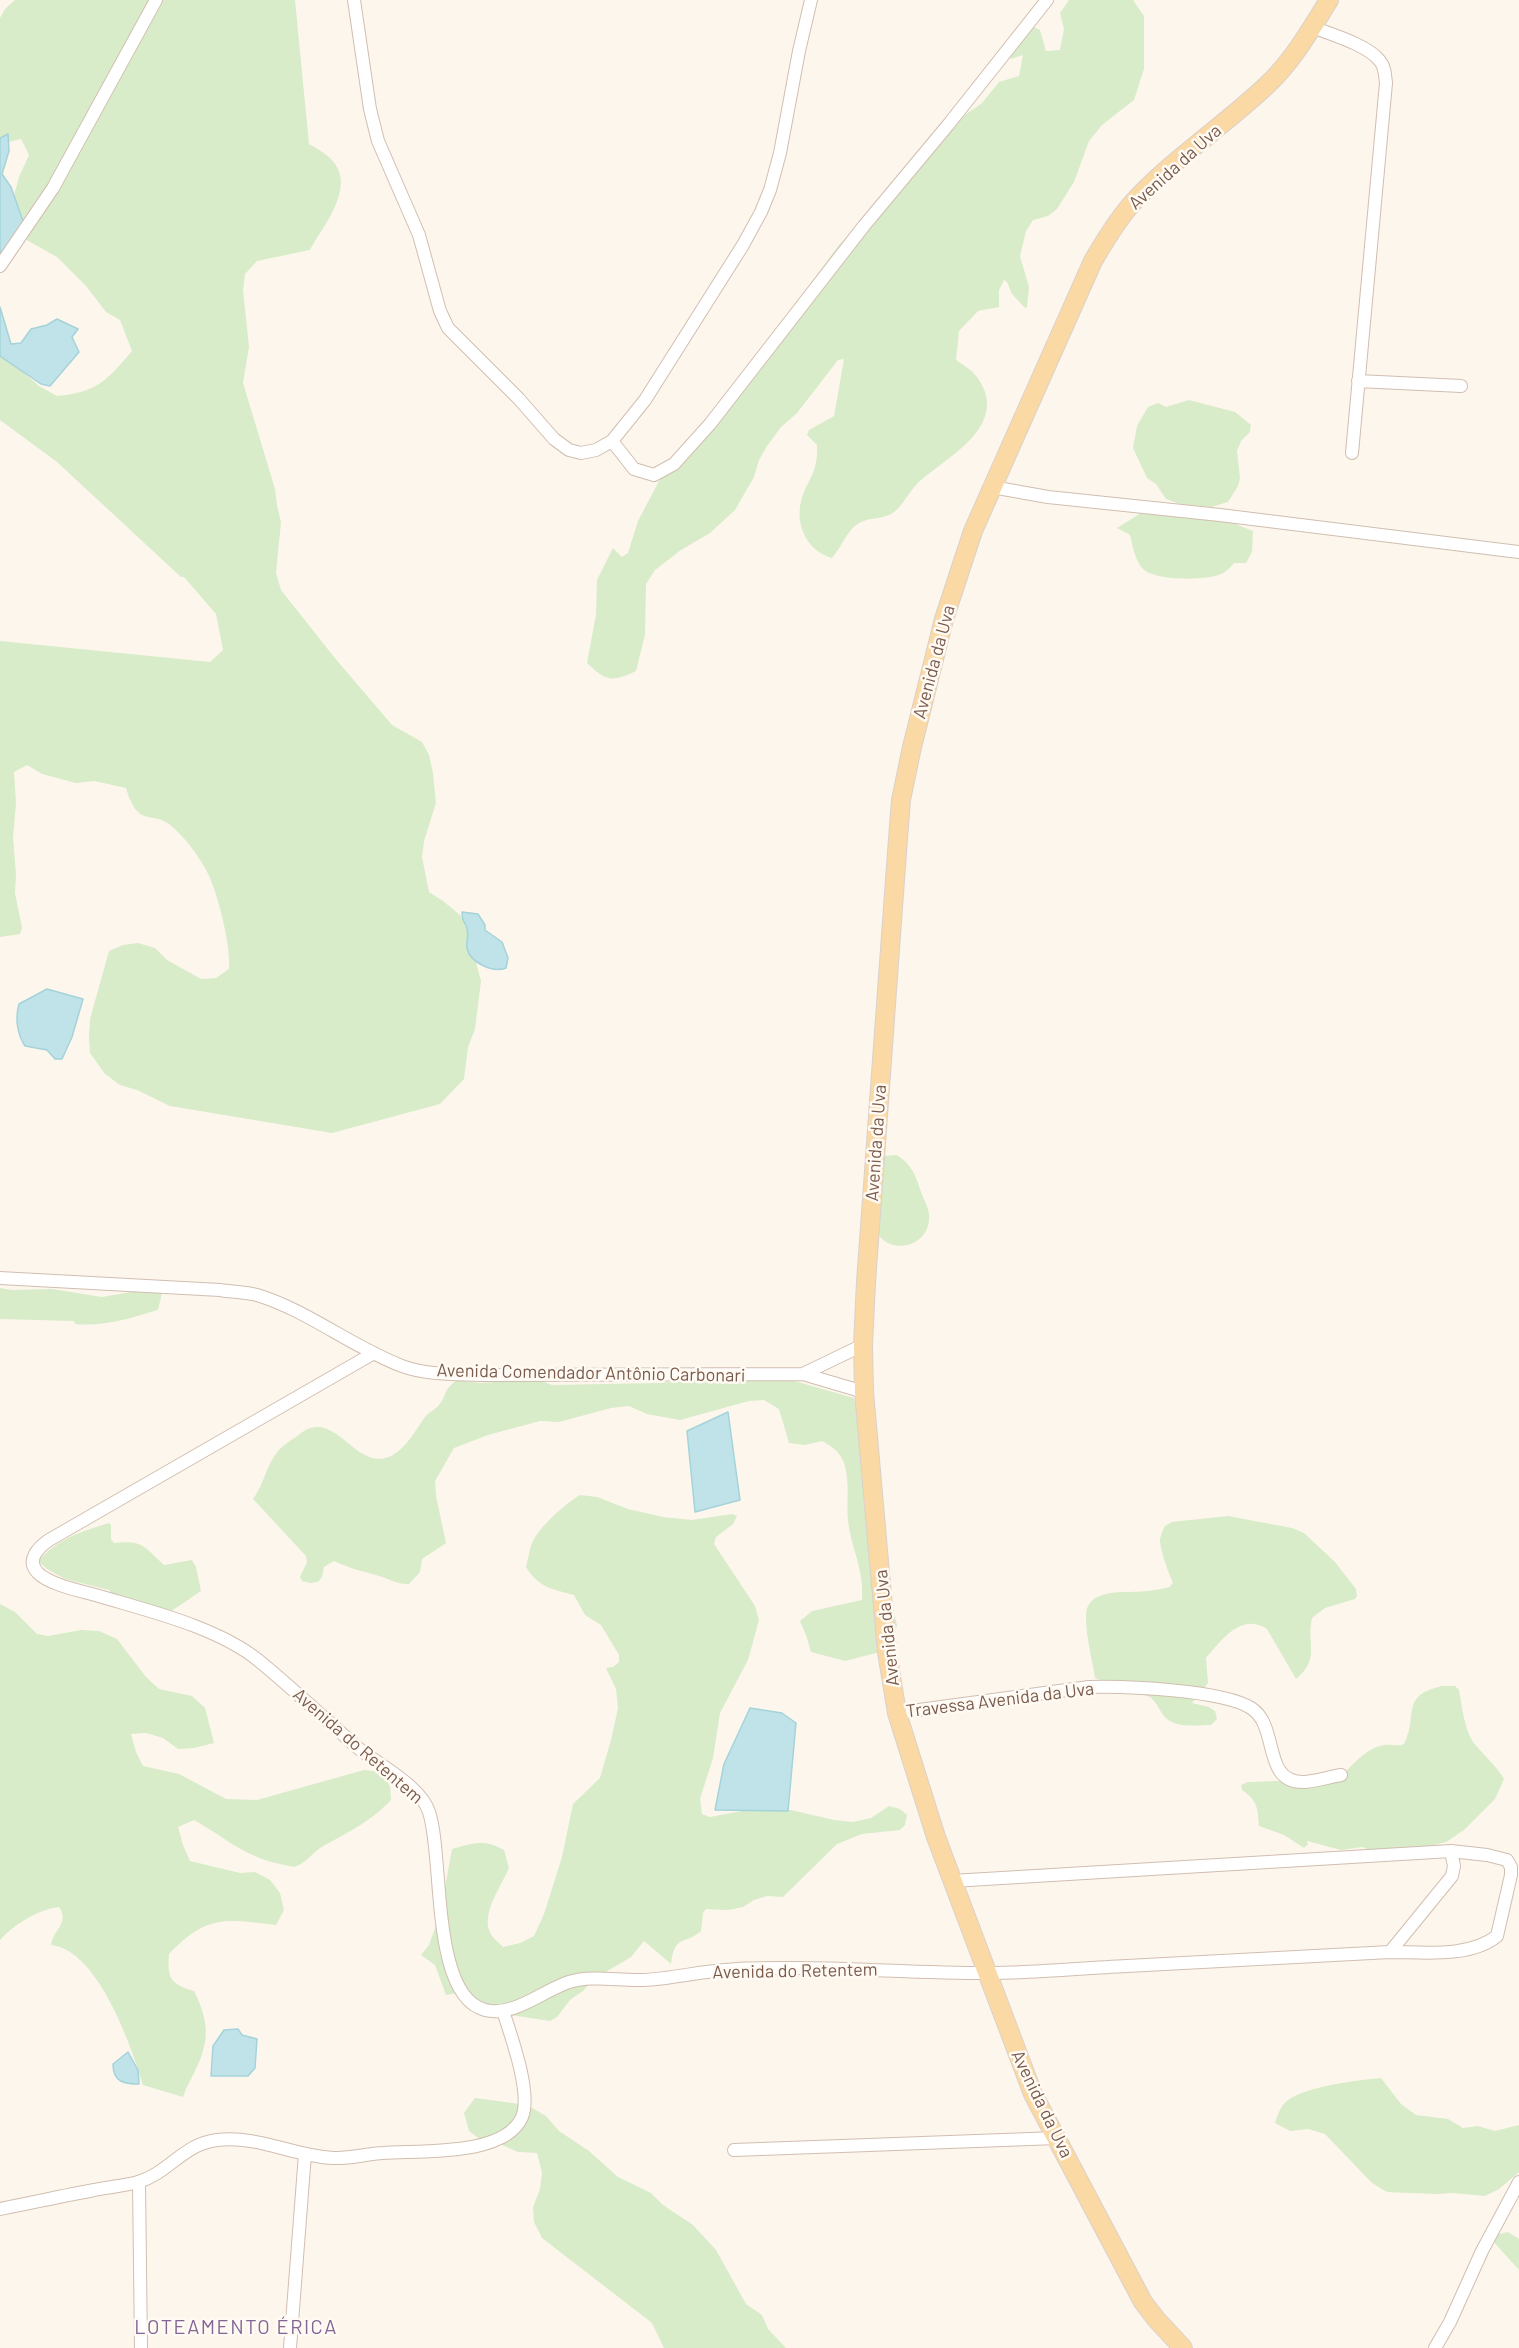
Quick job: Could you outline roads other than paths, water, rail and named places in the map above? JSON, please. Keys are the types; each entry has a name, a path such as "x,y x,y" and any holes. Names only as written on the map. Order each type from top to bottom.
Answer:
{"main road":[{"name":"Avenida da Uva","path":"1182,2348 1143,2302 1033,2094 952,1881 911,1763 897,1713 887,1652 864,1392 863,1345 901,800 923,698 944,619 973,531 1093,261 1110,233 1130,207 1155,181 1269,84 1312,27 1329,0"}],"street":[{"path":"0,266 53,188 156,0"},
{"path":"354,0 369,100 378,141 419,235 440,311 448,327 519,399 554,440 569,450 582,453 596,450 612,441 645,400 743,245 761,212 770,190 780,153 811,0"},
{"path":"612,441 634,469 654,475 674,464 710,424 863,227 948,125 1047,0"},
{"path":"1312,27 1368,50 1379,60 1384,70 1385,99 1352,453"},
{"path":"1358,381 1461,386"},
{"path":"992,487 1048,497 1220,515 1519,552"},
{"name":"Avenida Comendador Antônio Carbonari","path":"0,1278 209,1290 254,1295 276,1302 404,1367 435,1372 470,1374 803,1374 864,1392"},
{"name":"Avenida Comendador Antônio Carbonari","path":"803,1374 863,1345"},
{"name":"Avenida do Retentem","path":"374,1353 49,1540 33,1555 33,1565 37,1572 66,1586 153,1612 238,1645 289,1685 361,1750 420,1795 431,1818 440,1905 453,1976 462,1994 475,2006 487,2011 503,2011 523,2004 551,1989 588,1978 662,1979 724,1970 765,1968 986,1973 1390,1952 1442,1952 1483,1947 1497,1936 1511,1875 1509,1864 1500,1858 1451,1851"},
{"name":"Travessa Avenida da Uva","path":"897,1713 1089,1687 1215,1696 1240,1702 1259,1714 1265,1723 1276,1768 1281,1775 1291,1780 1305,1782 1341,1775"},
{"path":"952,1881 1451,1851 1454,1866 1452,1876 1390,1952"},
{"path":"0,2209 139,2181 201,2142 243,2139 305,2154 335,2158 457,2149 478,2146 506,2135 514,2129 522,2117 524,2104 522,2085 503,2011"},
{"path":"734,2150 1057,2138"},
{"path":"290,2348 305,2154"},
{"path":"139,2181 141,2348"},
{"path":"1435,2348 1450,2322 1482,2251 1519,2182"}],"water":[{"path":"8,134 9,151 2,174 11,187 24,224 0,254 0,138"},
{"path":"0,307 11,344 21,343 31,329 47,325 57,319 78,329 72,337 79,352 50,386 41,384 0,356"},
{"path":"462,912 478,914 485,925 485,930 502,942 508,958 506,968 495,969 483,966 469,953 468,931"},
{"path":"47,989 83,999 72,1037 62,1059 55,1059 47,1050 25,1046 19,1031 17,1015 19,1004"},
{"path":"728,1412 740,1500 695,1512 687,1431"},
{"path":"750,1708 782,1713 796,1723 788,1811 715,1810 724,1764"},
{"path":"238,2029 242,2035 257,2039 255,2068 248,2076 211,2076 213,2046 224,2030"},
{"path":"128,2052 138,2070 139,2084 120,2081 115,2075 113,2064"}],"district":[{"name":"LOTEAMENTO ÉRICA","path":"236,2327"}]}
